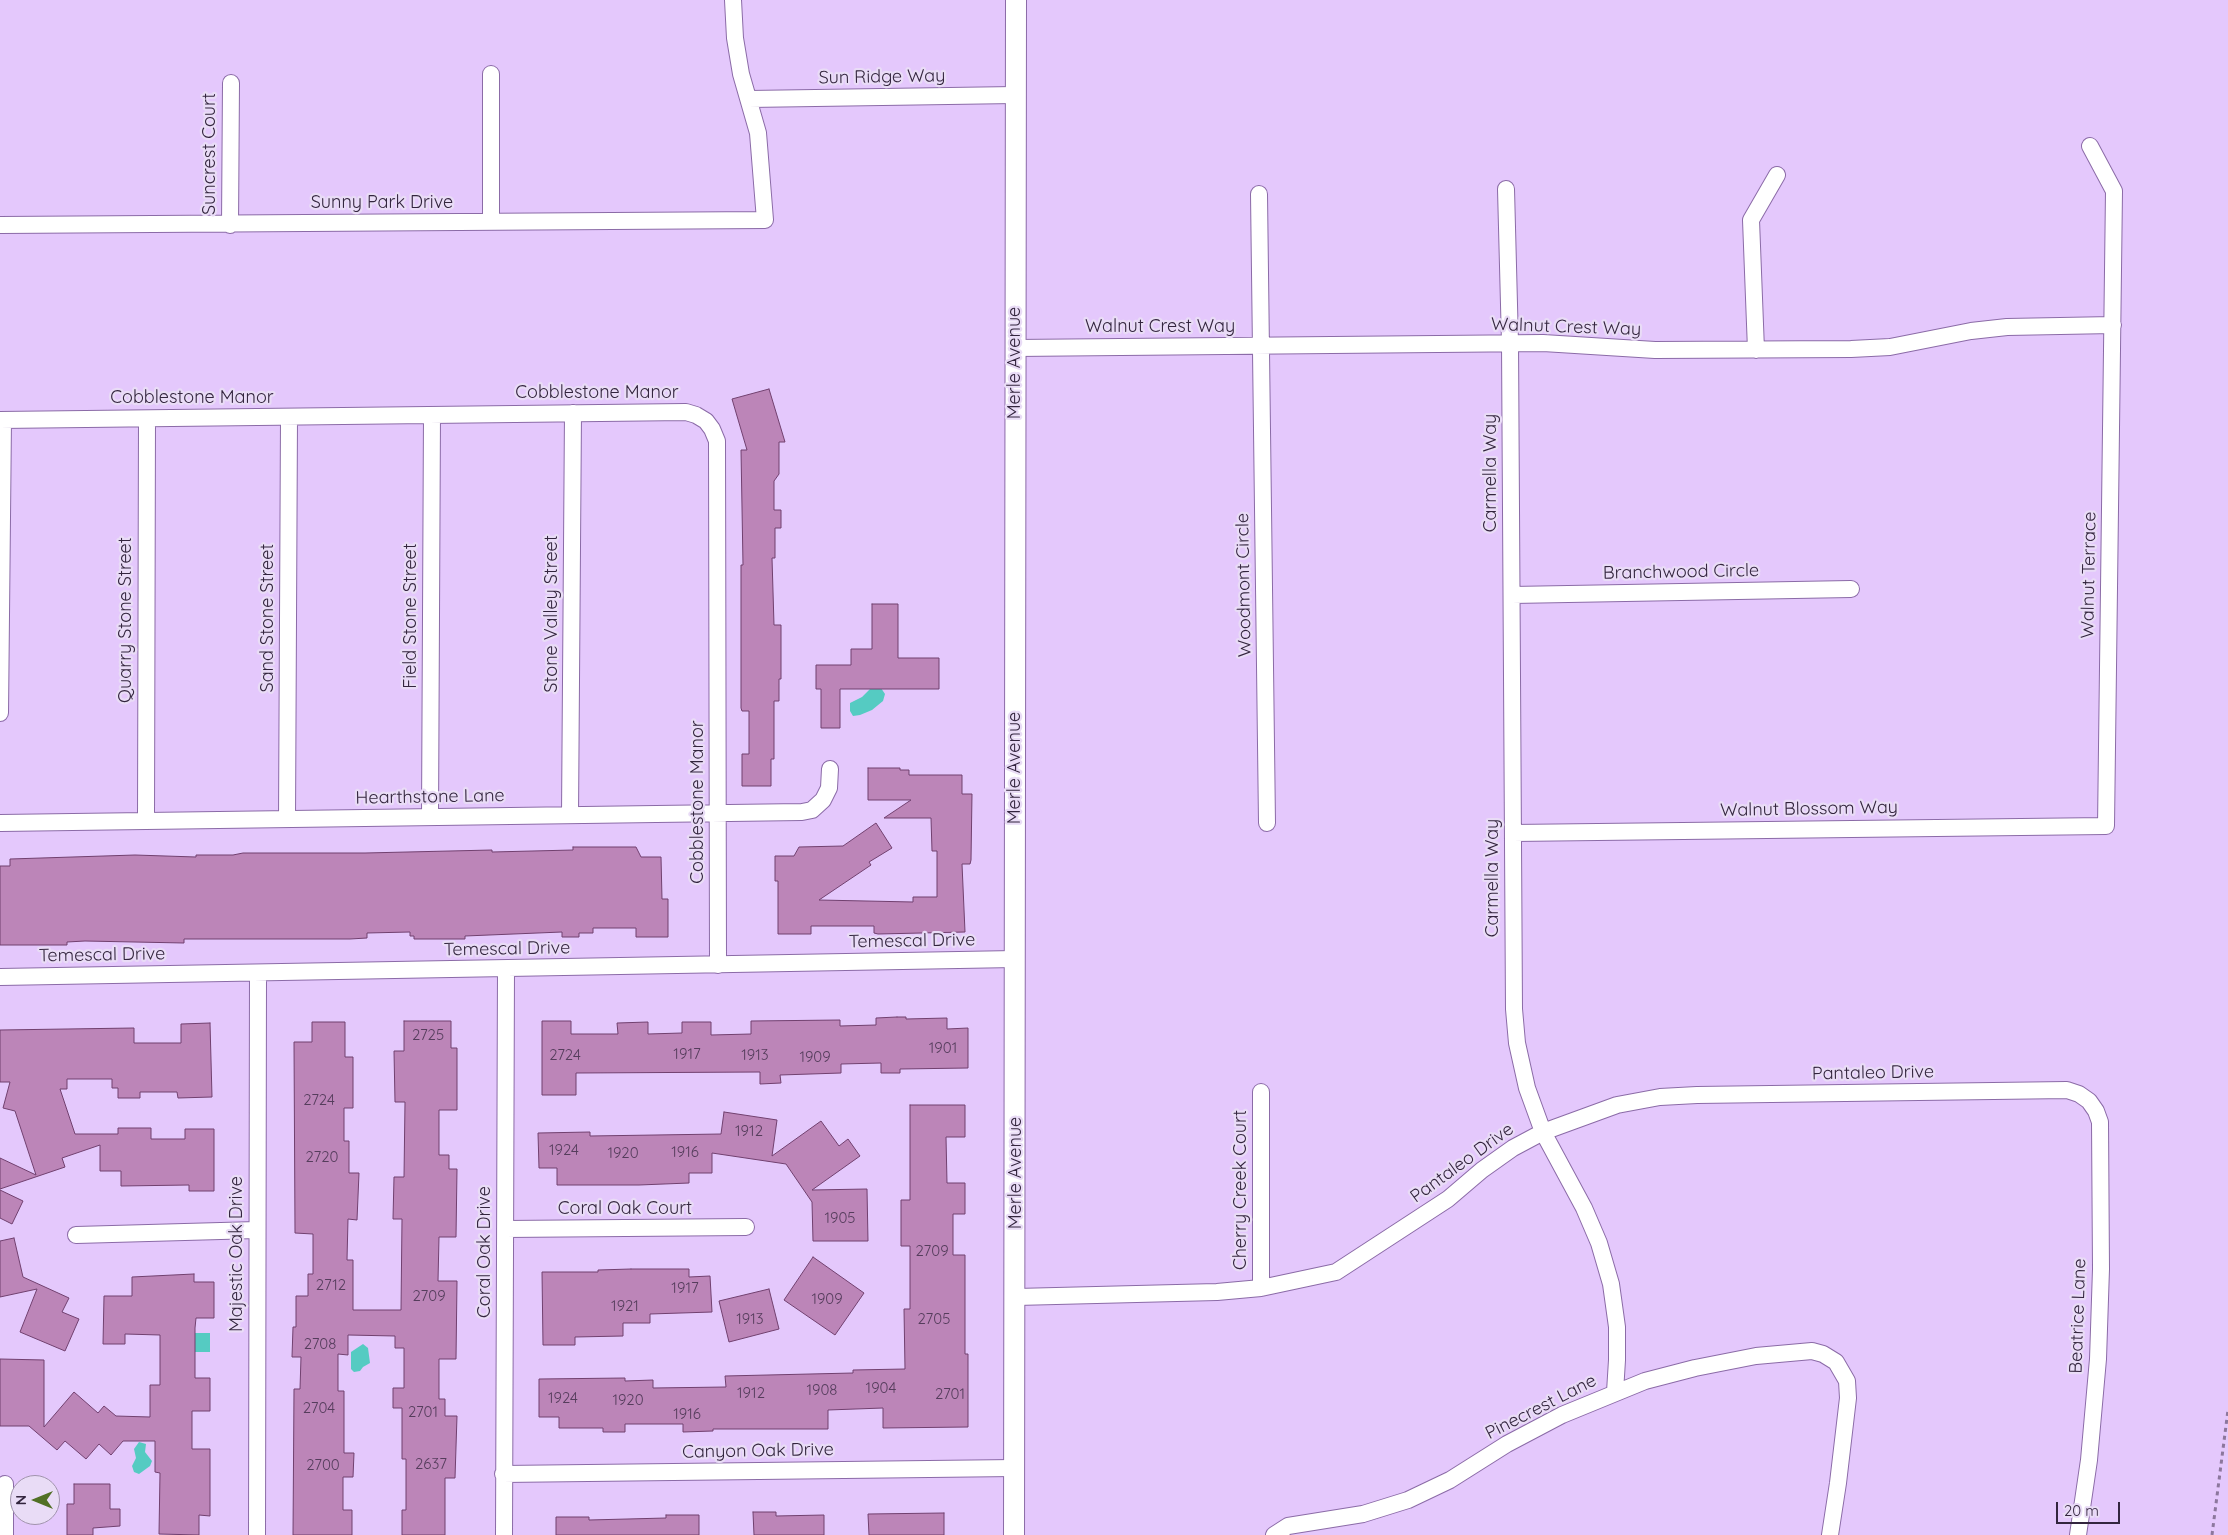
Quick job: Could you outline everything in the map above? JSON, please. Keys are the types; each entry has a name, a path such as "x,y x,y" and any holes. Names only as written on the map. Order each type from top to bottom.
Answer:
{"street":[{"path":"733,0 735,38 741,74 749,99"},
{"name":"Merle Avenue","path":"1014,1535 1016,1297 1016,0"},
{"path":"491,74 491,222"},
{"name":"Suncrest Court","path":"230,224 231,83"},
{"name":"Sun Ridge Way","path":"749,99 1016,96"},
{"name":"Sunny Park Drive","path":"0,225 765,220 758,133 749,99"},
{"name":"Walnut Terrace","path":"2090,146 2114,191 2106,826"},
{"path":"1756,350 1752,220 1777,175"},
{"name":"Carmella Way","path":"1506,189 1510,343 1514,1009 1516,1034 1527,1088 1543,1132 1584,1208 1599,1243 1611,1284 1617,1327 1615,1392"},
{"name":"Woodmont Circle","path":"1260,194 1267,823"},
{"name":"Walnut Crest Way","path":"1016,348 1510,343 1598,345 1654,350 1756,350 1890,347 1971,331 2007,327 2113,326"},
{"name":"Cobblestone Manor","path":"1,420 686,412 706,421 717,441 718,965"},
{"name":"Stone Valley Street","path":"570,816 573,413"},
{"name":"Field Stone Street","path":"430,817 432,415"},
{"name":"Sand Stone Street","path":"287,819 289,418"},
{"name":"Quarry Stone Street","path":"146,821 147,419"},
{"path":"0,713 1,420"},
{"name":"Branchwood Circle","path":"1512,595 1850,589"},
{"name":"Hearthstone Lane","path":"0,823 802,812 812,810 823,800 829,788 830,768"},
{"name":"Walnut Blossom Way","path":"1513,833 2106,826"},
{"name":"Temescal Drive","path":"0,977 1016,959"},
{"name":"Coral Oak Drive","path":"504,1535 506,969"},
{"name":"Majestic Oak Drive","path":"257,1535 258,973"},
{"name":"Pantaleo Drive","path":"1016,1297 1217,1292 1261,1288 1336,1272 1448,1199 1482,1170 1513,1148 1543,1132 1617,1105 1660,1098 1688,1096 2067,1090 2089,1100"},
{"name":"Cherry Creek Court","path":"1260,1092 1261,1288"},
{"name":"Beatrice Lane","path":"2078,1535 2089,1460 2096,1377 2100,1269 2100,1122 2089,1100"},
{"name":"Coral Oak Court","path":"505,1229 746,1227"},
{"path":"76,1235 258,1230"},
{"name":"Pinecrest Lane","path":"1274,1535 1288,1526 1364,1514 1408,1500 1450,1480 1507,1444 1562,1415 1615,1392 1694,1368 1756,1356 1812,1351 1823,1354 1836,1362 1847,1381 1848,1398 1830,1535"},
{"name":"Canyon Oak Drive","path":"503,1474 1014,1468"},
{"path":"5,1484 5,1535"}],"path":[{"path":"2212,1535 2228,1410"}],"shaded area":[{"path":"874,685 881,688 885,694 883,701 872,710 853,716 850,711 850,703 862,697"},
{"path":"171,1333 210,1333 210,1352 171,1352"},
{"path":"363,1344 368,1348 370,1363 360,1371 354,1372 351,1369 351,1352"},
{"path":"139,1442 146,1444 145,1452 152,1461 150,1466 139,1474 134,1472 132,1466 136,1458 134,1449"}],"building":[{"path":"769,389 785,442 779,442 779,474 774,481 774,510 781,510 781,528 775,528 775,558 772,558 774,625 781,625 781,679 779,679 779,701 774,701 774,759 771,759 771,786 742,786 742,754 749,754 749,711 742,711 741,708 741,565 743,565 741,450 747,450 732,399"},
{"path":"872,604 898,604 898,658 939,658 939,689 840,689 840,728 821,728 821,689 816,689 816,665 851,665 851,649 872,649"},
{"path":"868,768 900,768 900,770 909,770 909,775 962,775 962,794 972,794 971,860 970,864 962,864 965,932 878,934 874,933 874,926 811,926 811,934 778,934 778,881 775,881 775,856 794,856 799,847 843,846 876,823 892,848 869,862 871,865 819,900 913,902 913,897 937,897 937,851 932,851 931,818 884,818 911,800 868,800"},
{"path":"573,847 636,847 641,857 661,857 662,899 668,899 668,937 636,937 636,928 593,928 593,933 579,933 579,937 562,937 562,932 465,936 465,939 414,939 414,936 410,936 410,932 367,933 367,938 350,939 184,939 184,943 85,941 67,942 67,945 0,945 0,866 10,866 10,859 135,855 196,857 196,855 233,855 243,853 492,850 492,852 573,850"},
{"path":"906,1017 906,1019 947,1018 947,1029 968,1028 968,1068 900,1069 900,1073 881,1073 881,1063 841,1064 841,1073 780,1075 781,1083 760,1084 760,1072 576,1073 576,1095 542,1095 542,1021 571,1021 571,1034 618,1034 617,1023 648,1022 648,1034 682,1033 682,1022 711,1022 711,1035 751,1034 751,1021 840,1020 840,1026 876,1025 876,1018"},
{"path":"404,1021 451,1021 451,1048 457,1048 457,1110 439,1110 439,1155 449,1155 449,1169 457,1169 456,1237 439,1237 438,1281 457,1281 456,1359 439,1359 439,1399 445,1399 445,1416 457,1416 455,1478 445,1478 445,1535 402,1535 402,1510 406,1510 406,1459 402,1459 402,1408 393,1408 393,1388 404,1388 404,1348 395,1348 395,1336 348,1335 348,1355 338,1354 338,1391 344,1391 344,1453 354,1453 353,1477 343,1477 343,1510 352,1510 352,1535 293,1535 294,1389 300,1389 301,1357 292,1357 293,1327 296,1327 296,1296 308,1296 308,1274 313,1274 313,1234 295,1233 294,1042 312,1042 312,1022 345,1022 345,1057 353,1057 353,1108 344,1108 344,1141 349,1141 349,1173 359,1173 357,1220 348,1219 347,1260 353,1260 353,1310 401,1310 402,1219 393,1219 394,1177 404,1177 405,1102 395,1102 394,1051 404,1051"},
{"path":"210,1023 212,1097 178,1098 177,1092 140,1092 140,1098 118,1098 118,1088 112,1088 112,1079 67,1079 67,1089 60,1089 75,1134 118,1134 118,1128 151,1128 151,1139 185,1139 185,1129 214,1129 214,1191 189,1191 189,1185 121,1186 121,1171 100,1171 100,1145 62,1158 65,1167 0,1189 0,1158 36,1175 15,1111 3,1108 10,1082 0,1082 0,1030 134,1028 134,1043 181,1043 181,1024"},
{"path":"910,1105 965,1105 965,1137 946,1137 947,1183 965,1183 965,1214 953,1214 953,1255 965,1255 965,1354 968,1354 968,1427 883,1428 883,1408 828,1410 828,1429 713,1429 713,1431 683,1432 683,1424 625,1424 625,1432 603,1432 603,1428 559,1428 559,1417 539,1417 539,1379 625,1378 625,1381 653,1380 653,1388 726,1387 725,1376 853,1373 853,1370 905,1369 904,1309 910,1309 910,1246 901,1246 901,1200 910,1200"},
{"path":"724,1112 777,1120 772,1156 821,1121 839,1146 848,1139 860,1156 812,1190 867,1189 868,1241 813,1241 812,1202 786,1164 712,1153 712,1173 689,1173 689,1183 639,1185 557,1185 557,1168 539,1168 538,1133 590,1132 590,1136 721,1134"},
{"path":"0,1190 23,1201 12,1224 0,1218"},
{"path":"14,1238 23,1277 69,1298 62,1312 79,1319 65,1351 20,1332 37,1289 0,1297 0,1241"},
{"path":"813,1257 864,1293 835,1335 784,1300"},
{"path":"689,1269 689,1277 710,1276 712,1312 650,1314 650,1323 623,1323 623,1336 575,1337 575,1345 543,1345 542,1272 598,1272 598,1270"},
{"path":"194,1274 194,1282 214,1282 214,1318 196,1318 195,1328 195,1378 210,1378 210,1411 192,1411 192,1449 210,1449 210,1516 199,1515 199,1535 159,1534 160,1473 155,1472 155,1441 123,1441 111,1455 99,1444 86,1459 65,1441 57,1450 29,1426 0,1426 0,1359 44,1360 44,1427 74,1392 98,1413 104,1406 116,1416 150,1417 150,1385 160,1385 160,1335 125,1334 125,1344 103,1344 104,1296 132,1296 132,1277"},
{"path":"769,1289 779,1329 729,1342 719,1301"},
{"path":"74,1484 110,1484 110,1509 120,1509 120,1526 93,1528 93,1535 67,1535 67,1504 74,1504"},
{"path":"753,1512 776,1512 776,1516 824,1515 824,1535 754,1535"},
{"path":"944,1513 944,1535 869,1535 868,1514"},
{"path":"666,1515 699,1515 699,1535 556,1535 556,1517 589,1517 589,1520 666,1518"}]}
